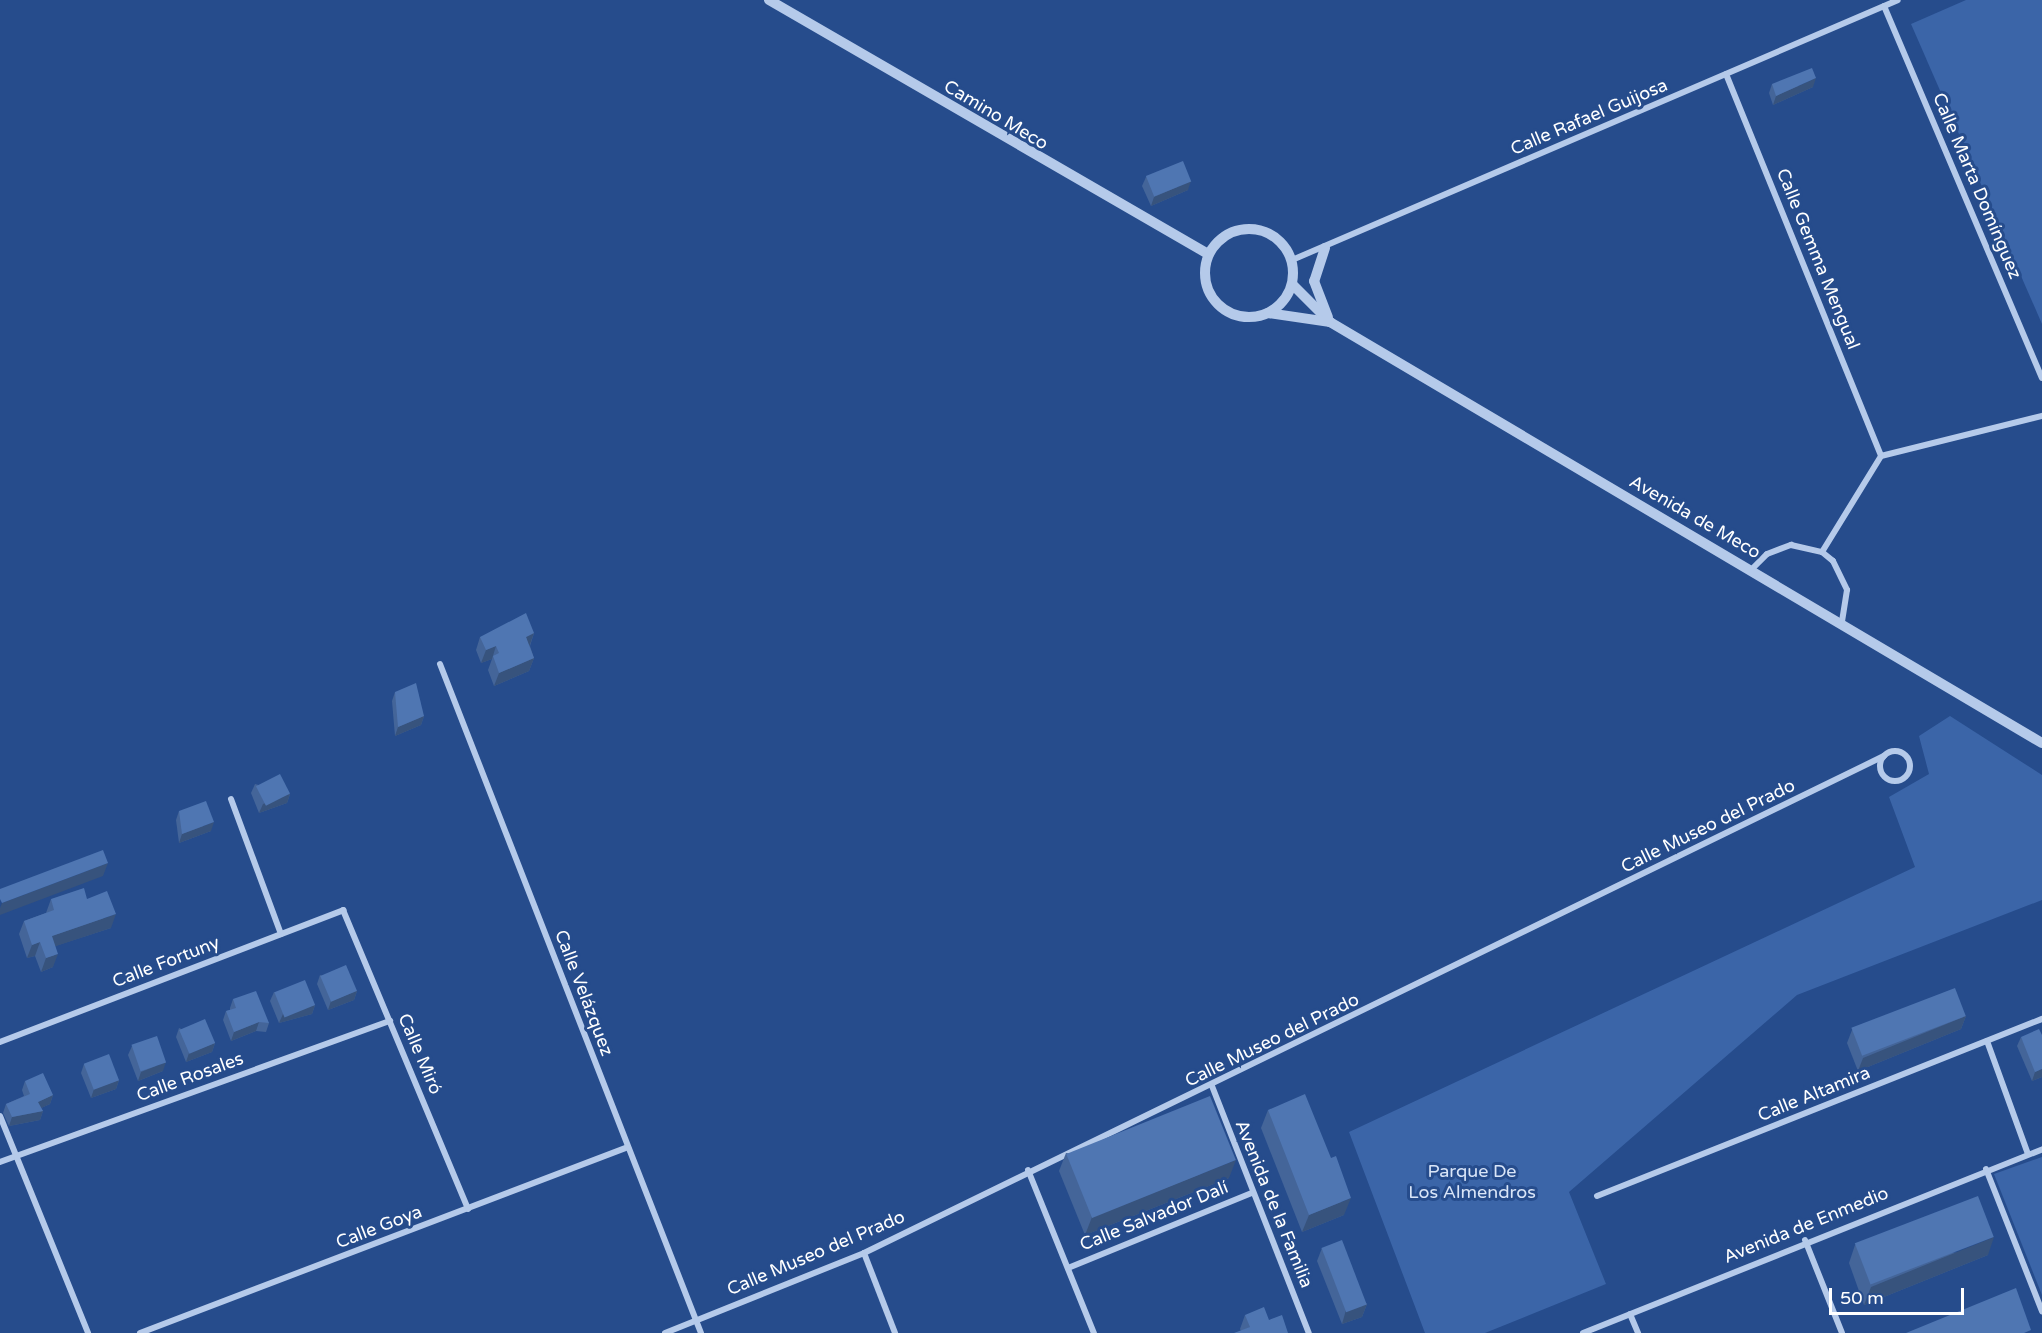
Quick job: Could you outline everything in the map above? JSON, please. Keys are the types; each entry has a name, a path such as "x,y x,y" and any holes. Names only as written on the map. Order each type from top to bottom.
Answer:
{"street":[{"name":"Camino Meco","path":"769,0 1208,254"},
{"name":"Calle Rafael Guijosa","path":"1292,260 1325,248 1898,0"},
{"name":"Calle Marta Domínguez","path":"1884,6 2042,378"},
{"name":"Calle Gemma Mengual","path":"1726,74 1881,456"},
{"path":"1252,229 1274,236 1292,260 1292,284 1268,313 1242,317 1219,306 1205,283 1208,254 1229,233 1252,229"},
{"path":"1325,248 1314,281 1330,322"},
{"name":"Avenida de Meco","path":"1292,284 1330,322 1752,569 2042,743"},
{"name":"Avenida de Meco","path":"1268,313 1330,322"},
{"path":"1822,552 1881,456 2042,416"},
{"path":"1752,569 1767,554 1791,545 1822,552 1833,561 1847,590 1842,623"},
{"name":"Calle Velázquez","path":"440,664 701,1333"},
{"path":"1897,751 1906,755 1910,763 1906,777 1886,778 1880,770 1884,756 1897,751"},
{"name":"Calle Museo del Prado","path":"665,1333 864,1253 1028,1170 1212,1086 1884,756"},
{"path":"231,799 281,934"},
{"name":"Calle Fortuny","path":"0,1042 343,910"},
{"name":"Calle Miró","path":"343,910 468,1209"},
{"name":"Calle Altamira","path":"1597,1196 2042,1019"},
{"name":"Calle Rosales","path":"0,1162 390,1021"},
{"path":"1987,1041 2028,1154"},
{"name":"Avenida de la Familia","path":"1212,1086 1252,1193 1309,1333"},
{"path":"0,1116 88,1333"},
{"name":"Calle Goya","path":"140,1333 628,1147"},
{"name":"Avenida de Enmedio","path":"1583,1333 1805,1240 2042,1149"},
{"path":"1986,1169 2042,1311"},
{"path":"1028,1170 1094,1333"},
{"name":"Calle Salvador Dalí","path":"1068,1268 1252,1193"},
{"path":"1805,1240 1842,1333"},
{"path":"864,1253 896,1333"},
{"path":"1630,1314 1638,1333"}],"green space":[{"path":"1966,0 2042,0 2042,324 1911,24"},
{"name":"Parque De Los Almendros","path":"1950,716 2042,775 2042,900 1797,995 1569,1192 1606,1284 1485,1333 1425,1333 1349,1132 1915,867 1889,797 1929,774 1919,736"},
{"path":"2042,1157 2042,1295 1994,1174"}],"building":[{"path":"1812,68 1816,78 1776,96 1772,84"},
{"path":"1183,161 1191,181 1154,196 1146,176"},
{"path":"526,613 534,633 526,637 534,658 499,673 493,656 499,653 496,646 486,650 480,637"},
{"path":"416,683 424,716 398,727 395,692"},
{"path":"280,774 290,794 266,806 256,786"},
{"path":"206,801 214,822 182,834 179,811"},
{"path":"103,850 108,863 2,903 0,899 0,889"},
{"path":"84,888 87,899 107,891 116,914 52,936 58,954 46,958 40,942 32,945 24,921 54,910 51,899"},
{"path":"346,965 357,991 331,1002 320,976"},
{"path":"305,980 315,1005 285,1017 274,992"},
{"path":"1955,988 1966,1016 1862,1056 1851,1028"},
{"path":"256,991 269,1023 259,1022 234,1032 226,1011 236,1008 233,999"},
{"path":"205,1019 215,1043 189,1054 179,1030"},
{"path":"2039,1029 2042,1035 2042,1069 2035,1072 2021,1037"},
{"path":"157,1036 166,1062 141,1071 131,1045"},
{"path":"109,1054 119,1080 94,1090 84,1064"},
{"path":"43,1073 53,1095 38,1102 43,1111 12,1117 6,1104 30,1094 25,1081"},
{"path":"1305,1094 1331,1158 1336,1156 1351,1198 1309,1215 1268,1110"},
{"path":"1210,1096 1236,1160 1092,1218 1066,1154"},
{"path":"1978,1196 1994,1237 1871,1284 1855,1243"},
{"path":"1342,1240 1367,1304 1346,1312 1321,1248"},
{"path":"2016,1288 2031,1330 2024,1333 1906,1333"},
{"path":"1264,1307 1269,1320 1282,1315 1288,1333 1234,1333 1250,1327 1245,1315"}]}
